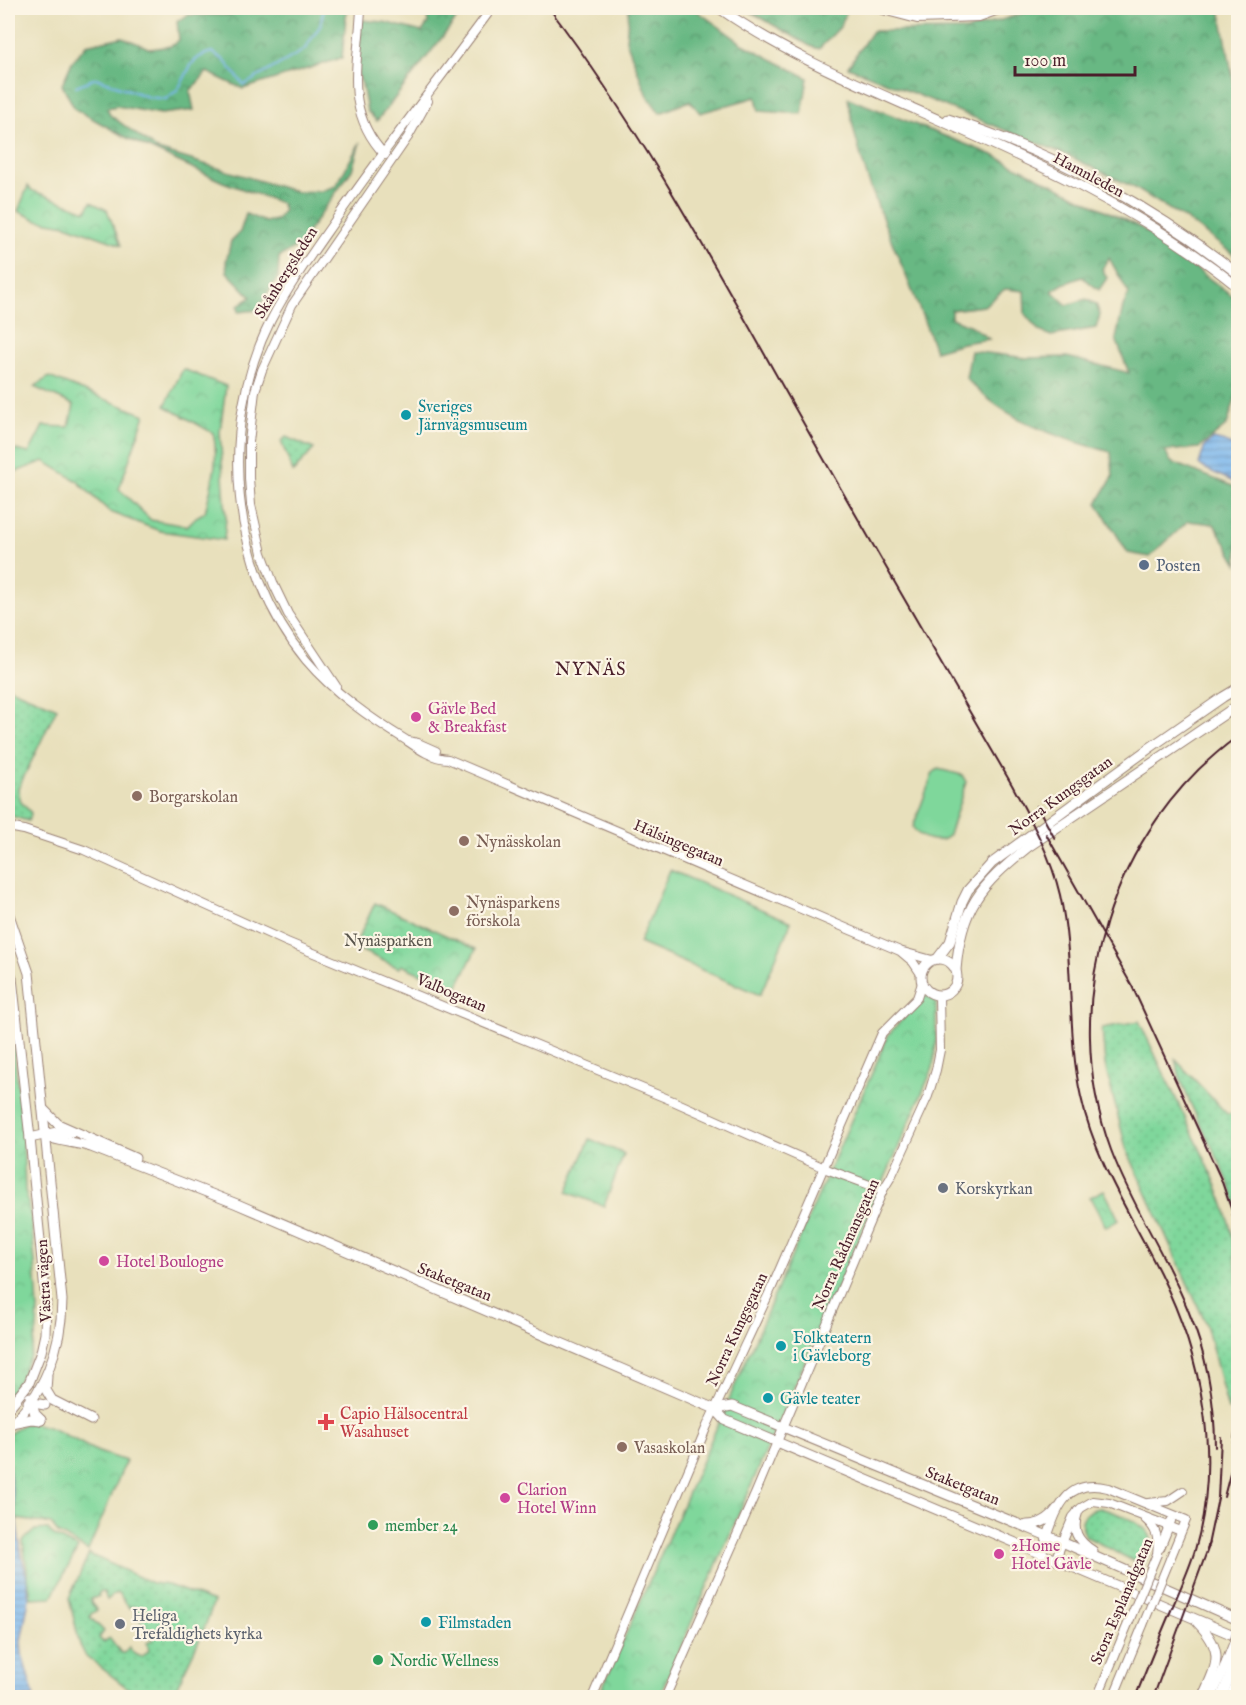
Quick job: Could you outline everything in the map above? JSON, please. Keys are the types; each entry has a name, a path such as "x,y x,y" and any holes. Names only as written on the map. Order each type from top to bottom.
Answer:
{"main road":[{"name":"Hamnleden","path":"719,8 802,58 844,79 1033,162 1112,202 1183,246 1239,287"},
{"name":"Hamnleden","path":"914,109 1000,136 1072,170 1157,217 1239,274"},
{"name":"Norra Kungsgatan","path":"934,959 950,942 968,890 992,862 1151,747 1239,688"},
{"name":"Norra Kungsgatan","path":"956,970 966,915 978,894 1000,869 1212,721 1239,705"},
{"name":"Västra vägen","path":"8,912 29,974 62,1300 59,1335 47,1373 20,1415 9,1425"},
{"path":"934,959 948,961 956,970 957,979 954,987 947,993 939,995 928,992 921,979 925,965 934,959"},
{"name":"Västra vägen","path":"8,965 12,978 46,1302 45,1334 41,1352 28,1383 9,1408"},
{"name":"Staketgatan","path":"43,1109 58,1124 183,1182"},
{"name":"Staketgatan","path":"45,1136 62,1132 82,1135"},
{"path":"30,1138 45,1136"},
{"name":"Staketgatan","path":"45,1136 58,1142 74,1142 91,1147 183,1182 716,1409 725,1420 1190,1617 1239,1635"},
{"path":"47,1373 46,1390 52,1400 91,1420"},
{"path":"9,1425 31,1419 41,1420 35,1414 30,1401 28,1383"},
{"path":"9,1408 30,1401 45,1405"},
{"name":"Staketgatan","path":"716,1409 732,1406 1048,1536 1239,1620"},
{"path":"1018,1524 1040,1524 1057,1509"},
{"path":"1078,1511 1075,1523 1077,1538 1118,1567"},
{"path":"1190,1617 1198,1623 1211,1640 1217,1654 1211,1679 1202,1698"},
{"path":"1221,1698 1239,1635"},
{"path":"1211,1698 1233,1660"},
{"path":"1230,1698 1239,1680"}],"street":[{"path":"361,8 355,72 356,97 362,118 382,152 391,160"},
{"name":"Skånbergsleden","path":"298,650 266,595 246,537 238,467 239,439 247,389 270,322 302,268 382,152 492,8"},
{"path":"875,8 917,19 979,17 1004,8"},
{"name":"Skånbergsleden","path":"303,639 274,585 256,532 249,478 249,442 255,391 262,369 292,304 408,137 443,75"},
{"name":"Hälsingegatan","path":"303,639 327,671 339,692"},
{"name":"Hälsingegatan","path":"298,650 313,668 372,720 408,741 442,753 448,759 900,951 934,959"},
{"name":"Valbogatan","path":"8,827 84,850 231,914 287,942 673,1101 823,1168 883,1190"},
{"name":"Hälsingegatan","path":"900,951 913,962 921,979"},
{"name":"Norra Kungsgatan","path":"592,1698 716,1409 772,1287 882,1033 917,998 921,979"},
{"name":"Norra Rådmansgatan","path":"665,1698 783,1428 883,1190 891,1178 928,1096 940,1050 939,995"},
{"path":"1041,1554 1057,1509 1070,1493 1090,1485 1108,1488 1173,1515"},
{"path":"1145,1503 1168,1501 1183,1491"},
{"path":"1055,1560 1078,1511 1088,1503 1098,1500 1181,1531"},
{"path":"1140,1515 1155,1531 1158,1541 1157,1554"},
{"name":"Stora Esplanadgatan","path":"1097,1698 1173,1515 1186,1520 1113,1698"}],"green space":[{"path":"234,8 347,8 342,58 243,89 207,72 190,91 194,110 161,114 117,106 107,108 110,115 158,150 297,192 321,191 336,186 360,142 352,170 298,246 279,257 278,277 257,310 239,312 238,306 251,297 227,272 226,262 231,241 240,232 246,214 265,222 276,220 284,210 281,203 223,182 129,139 75,109 62,85 72,62 86,45 122,37 151,49 171,46 179,40 177,21 188,15 231,15"},
{"path":"426,8 465,8 377,121 367,111 362,84 356,71 361,20 384,22 422,32 428,23"},
{"path":"629,8 693,8 743,44 808,78 802,114 759,111 756,97 700,113 690,101 660,113 647,96 626,40"},
{"path":"744,8 811,8 821,14 826,8 848,8 840,27 819,49"},
{"path":"1040,8 1220,8 1238,106 1238,258 1190,222 1135,188 1069,156 848,67 872,31 969,30"},
{"path":"848,98 993,155 1141,228 1238,300 1238,390 1227,425 1199,448 1165,451 1171,462 1238,488 1238,564 1214,524 1188,521 1150,557 1128,553 1097,503 1113,477 1111,452 1052,434 1014,416 981,393 966,378 971,351 1027,358 1067,357 1129,373 1116,339 1123,306 1129,294 1109,258 1102,269 1107,278 1099,290 1082,277 1052,291 1067,305 1086,299 1096,304 1100,315 1096,328 1051,336 1039,331 1025,314 1024,291 1005,289 984,306 951,310 951,318 971,326 989,339 935,351 873,195 854,131"},
{"path":"28,186 31,190 86,211 91,202 107,210 121,245 66,225 37,220 18,211"},
{"path":"183,369 226,386 220,432 226,518 224,540 160,531 110,512 76,480 44,461 8,475 8,448 29,453 43,426 69,427 74,405 34,387 49,377 145,415 119,489 151,520 187,526 205,512 216,453 213,433 165,406"},
{"path":"286,437 314,449 293,472 281,441"},
{"path":"10,688 57,708 18,789 21,802 31,813 28,821 8,815 8,691"},
{"path":"938,769 962,775 966,782 949,835 935,840 924,837 913,827 933,773"},
{"path":"670,870 791,922 760,995 639,943"},
{"name":"Nynäsparken","path":"375,903 476,949 456,989 401,965 399,968 360,950 361,947 355,945"},
{"path":"8,992 38,1309 37,1330 30,1356 8,1397"},
{"path":"923,994 936,1001 936,1043 933,1068 659,1697 598,1698 889,1034"},
{"path":"1139,1021 1214,1179 1232,1235 1238,1285 1238,1336 1232,1410 1228,1410 1206,1324 1126,1148 1105,1065 1102,1028"},
{"path":"1175,1059 1227,1114 1238,1114 1238,1212 1224,1173 1188,1098"},
{"path":"590,1139 624,1154 604,1206 567,1192"},
{"path":"1104,1190 1119,1220 1106,1227 1090,1197"},
{"path":"29,1423 55,1430 98,1452 126,1461 88,1551 58,1533 51,1524 17,1519 8,1461 8,1435 23,1424"},
{"path":"1100,1508 1130,1519 1149,1534 1151,1546 1143,1566 1085,1536 1082,1522 1086,1514"},
{"path":"48,1529 54,1536 78,1548 52,1597 31,1598 23,1541 35,1530"},
{"path":"89,1554 152,1583 168,1585 214,1602 203,1632 172,1697 139,1697 85,1655 80,1645 69,1598","holes":["100,1592 104,1592 107,1600 116,1593 129,1608 134,1606 138,1610 136,1616 155,1637 147,1643 149,1650 142,1657 134,1654 129,1647 121,1653 110,1638 103,1642 99,1638 104,1631 90,1617 97,1610 91,1603 91,1599 99,1596"]}],"water":[{"path":"1213,439 1238,448 1238,484 1199,464 1205,446"},
{"path":"8,1461 29,1599 21,1641 22,1654 34,1697 8,1697 8,1532 10,1531"}],"waterway":[{"path":"76,86 96,78 148,97 166,99 177,90 193,62 212,52 224,60 244,85 304,50 320,26 324,8"}],"railway":[{"path":"549,8 617,104 709,256 1012,785 1051,866 1065,920 1076,1072 1087,1121 1115,1187 1175,1305 1197,1373 1207,1444 1207,1479 1203,1515 1195,1550 1135,1698"},
{"path":"1215,1447 1211,1395 1200,1343 1170,1270 1119,1171 1111,1150 1095,1093 1090,1036 1094,978 1107,922 1128,868 1157,819 1194,774 1238,736"},
{"path":"1037,806 1055,839"},
{"path":"1046,834 1132,986 1221,1179 1232,1211 1238,1242"},
{"path":"1224,1497 1231,1470 1238,1403"},
{"path":"1207,1550 1218,1498 1221,1437"},
{"path":"1153,1698 1210,1543"}],"place":[{"name":"Sveriges Järnvägsmuseum","path":"406,415"},
{"name":"Posten","path":"1144,565"},
{"name":"Gävle Bed & Breakfast","path":"416,717"},
{"name":"Borgarskolan","path":"137,796"},
{"name":"Nynässkolan","path":"464,841"},
{"name":"Nynäsparkens förskola","path":"454,911"},
{"name":"Korskyrkan","path":"943,1188"},
{"name":"Hotel Boulogne","path":"104,1261"},
{"name":"Folkteatern i Gävleborg","path":"781,1346"},
{"name":"Gävle teater","path":"768,1398"},
{"name":"Capio Hälsocentral Wasahuset","path":"326,1422"},
{"name":"Vasaskolan","path":"622,1447"},
{"name":"Clarion Hotel Winn","path":"505,1498"},
{"name":"member 24","path":"373,1525"},
{"name":"2Home Hotel Gävle","path":"999,1554"},
{"name":"Filmstaden","path":"426,1622"},
{"name":"Heliga Trefaldighets kyrka","path":"120,1624"},
{"name":"Nordic Wellness","path":"378,1660"}],"district":[{"name":"NYNÄS","path":"591,669"}]}
